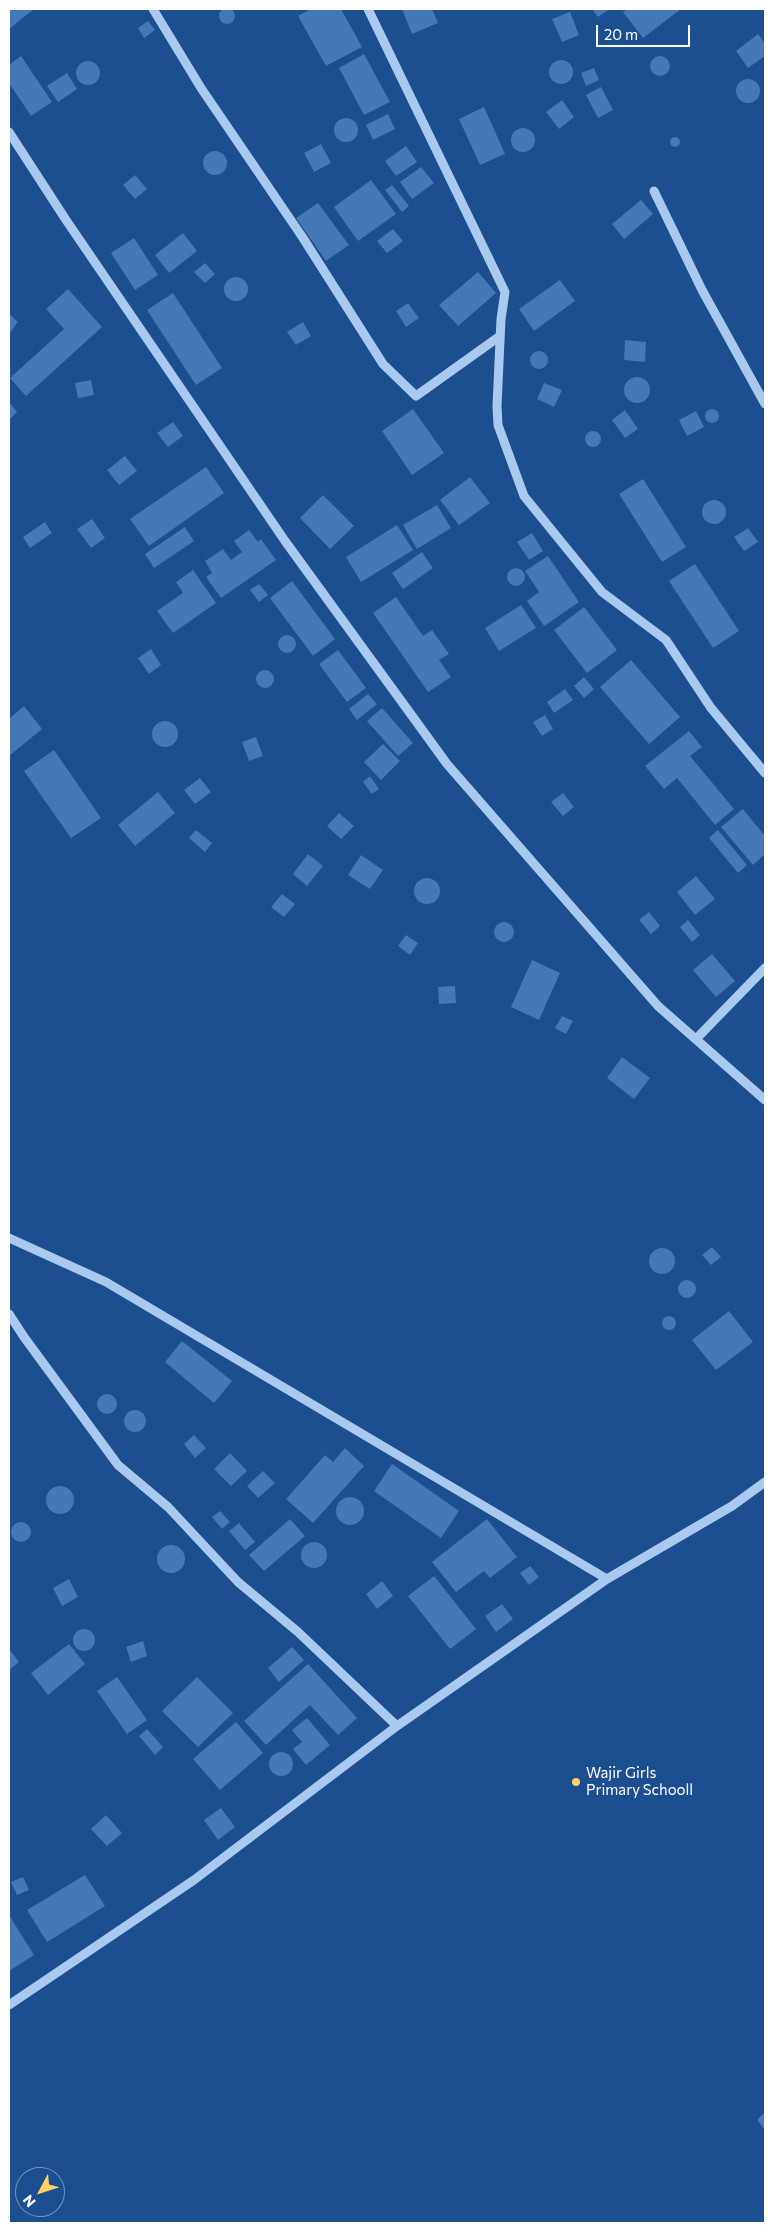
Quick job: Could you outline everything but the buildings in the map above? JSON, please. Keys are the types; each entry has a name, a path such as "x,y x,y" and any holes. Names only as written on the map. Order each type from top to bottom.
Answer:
{"street":[{"path":"153,9 201,88 303,238 383,364 416,396 500,336"},
{"path":"368,9 505,292 500,336 498,425 524,496 602,592 666,640 711,708 765,773"},
{"path":"9,132 66,220 285,541 447,764 658,1006 765,1100"},
{"path":"654,190 702,290 765,404"},
{"path":"696,1039 765,968"},
{"path":"9,1238 106,1282 607,1580"},
{"path":"9,1314 118,1465 168,1507 238,1582 298,1632 398,1726"},
{"path":"9,2005 194,1880 398,1726 607,1580 732,1506 765,1482"}],"place":[{"name":"Wajir Girls Primary Schooll","path":"576,1782"}]}
